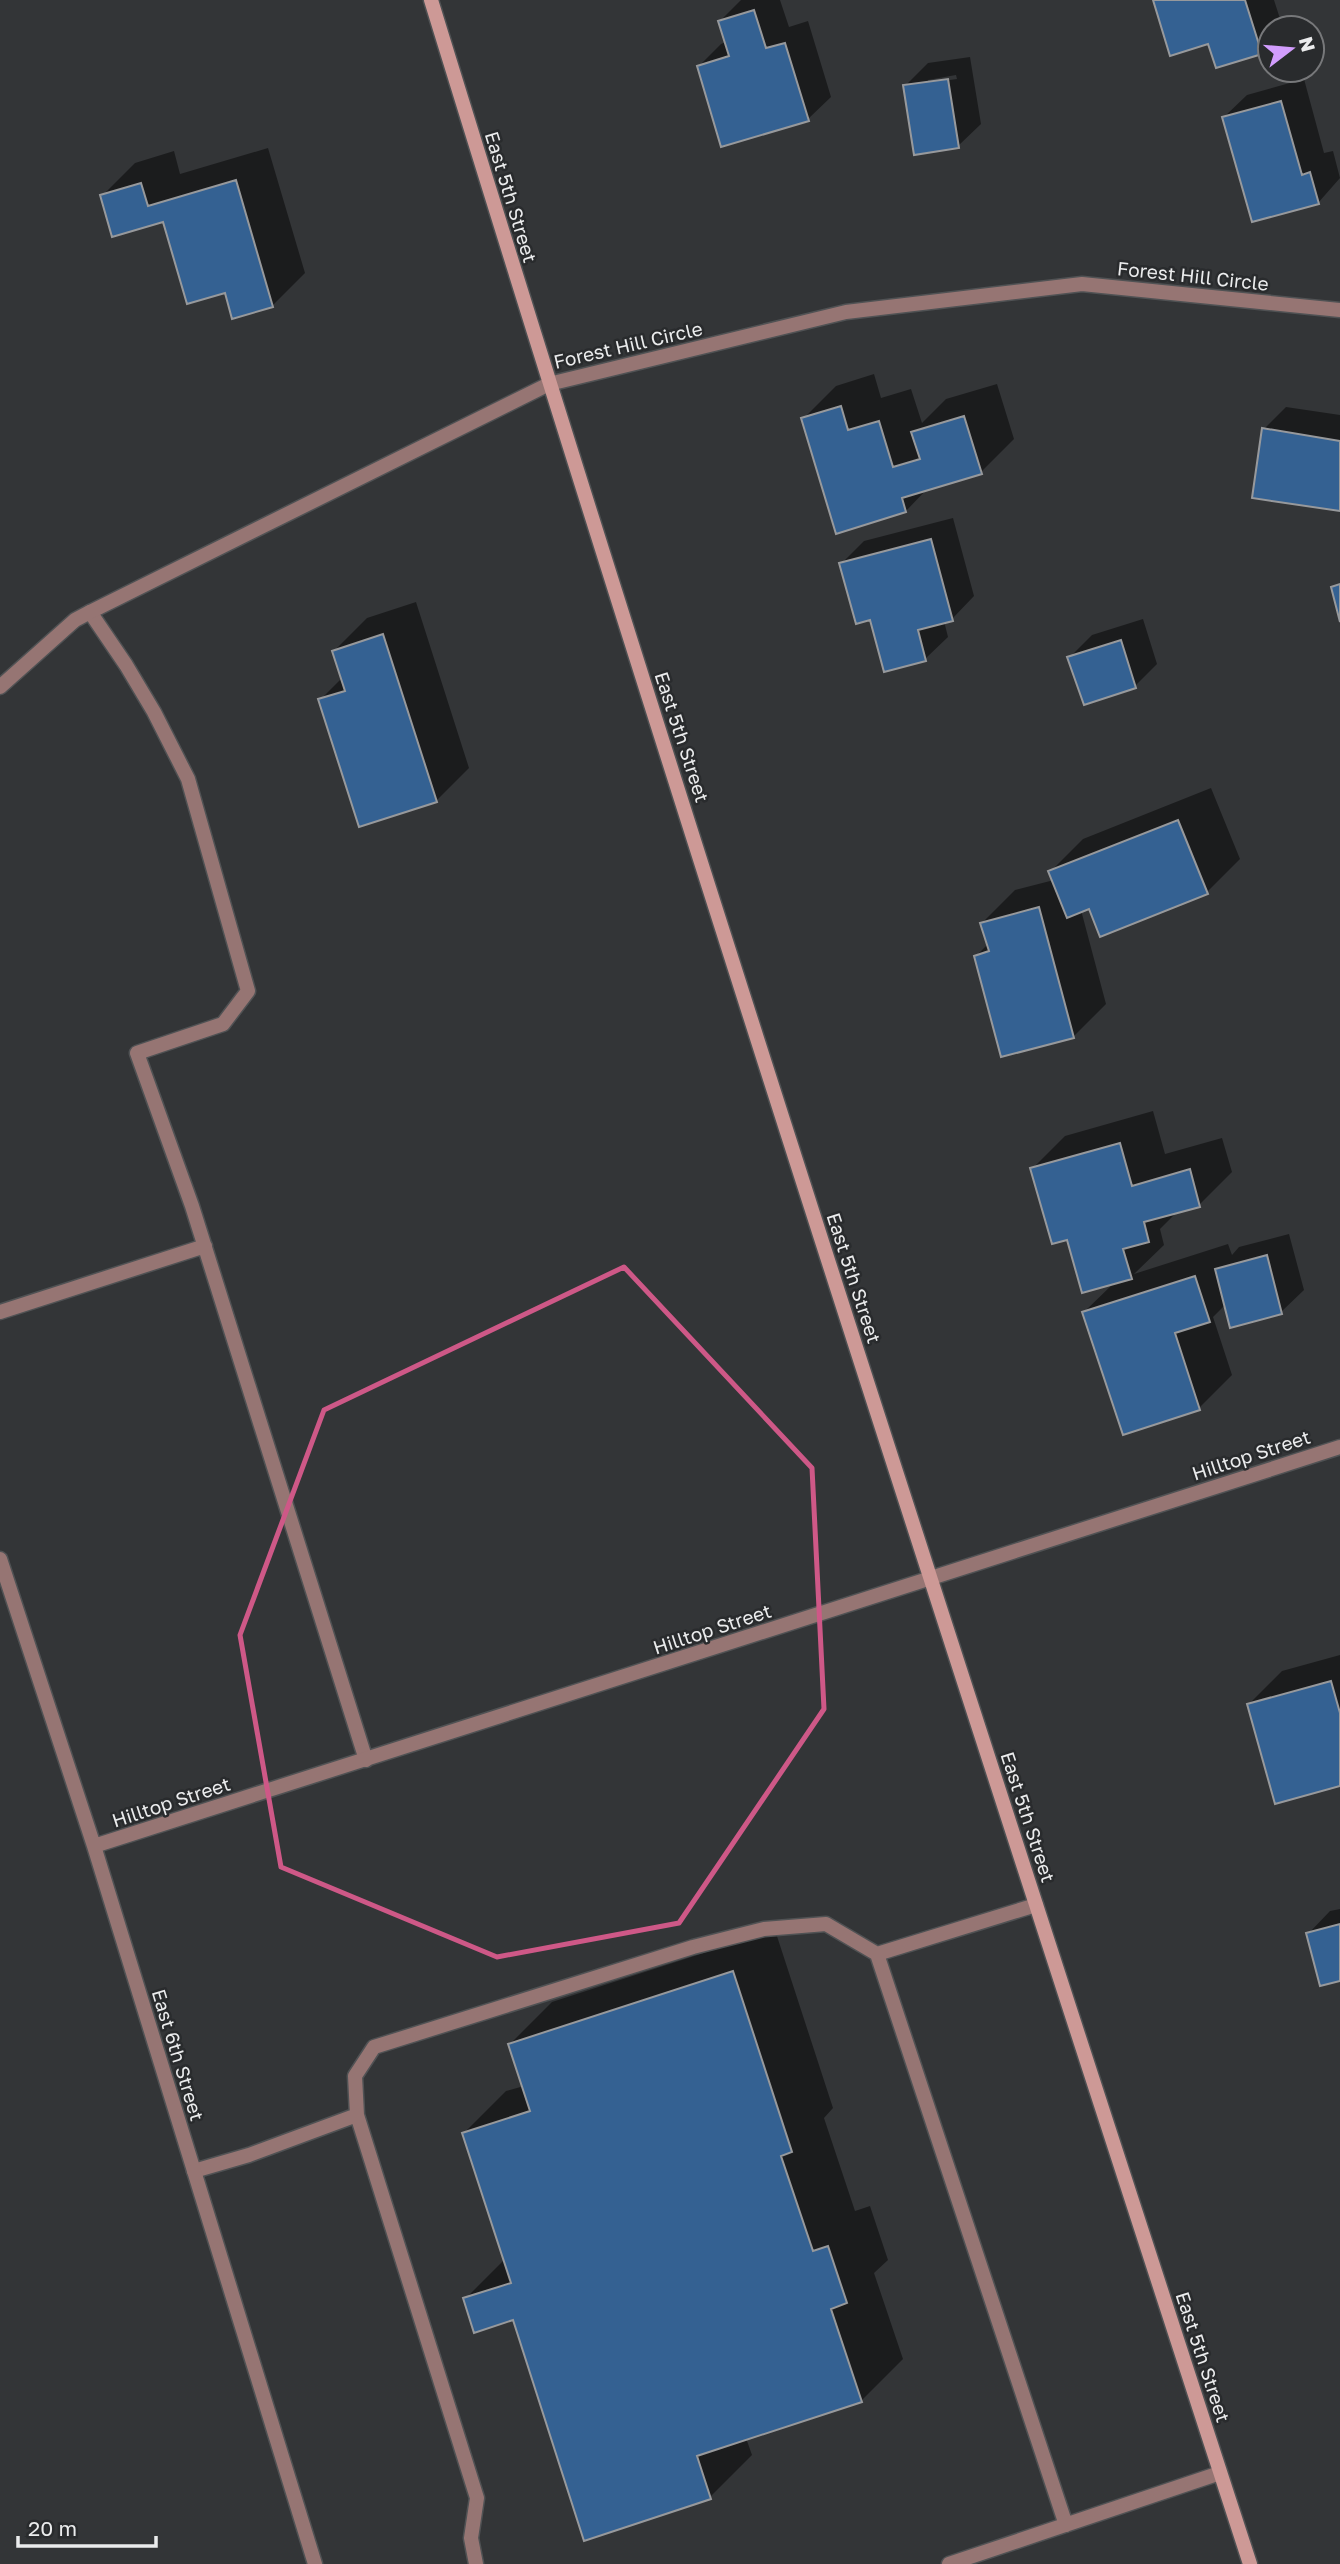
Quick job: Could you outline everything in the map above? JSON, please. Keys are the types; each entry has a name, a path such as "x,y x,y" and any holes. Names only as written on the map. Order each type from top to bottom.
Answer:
{"main road":[{"name":"East 5th Street","path":"431,0 549,384 930,1579 1250,2564"}],"street":[{"name":"Forest Hill Circle","path":"0,687 75,620 549,384 846,312 1082,284 1340,310"},
{"path":"90,612 154,712 188,779 248,991 223,1024 137,1053 205,1246 366,1760"},
{"path":"0,1312 205,1246"},
{"name":"Hilltop Street","path":"94,1846 1340,1447"},
{"name":"East 6th Street","path":"0,1559 94,1846 315,2564"},
{"path":"877,1954 1036,1905"},
{"path":"476,2564 471,2539 477,2498 358,2115 355,2076 374,2047 680,1951 764,1928 826,1924 877,1954 1066,2525"},
{"path":"194,2171 249,2155 358,2115"},
{"path":"948,2564 1220,2473"}],"highlighted area":[{"path":"624,1267 812,1468 824,1709 679,1923 497,1957 281,1867 240,1635 324,1410"}],"building":[{"path":"1153,0 1245,0 1256,35 1256,56 1216,68 1208,44 1170,56"},
{"path":"754,10 766,48 785,43 809,121 721,147 697,66 729,56 718,21"},
{"path":"948,79 959,148 914,155 903,85"},
{"path":"1281,101 1302,175 1310,172 1319,204 1252,222 1222,117"},
{"path":"236,180 273,307 232,319 225,293 187,304 163,222 112,237 100,195 141,183 148,206"},
{"path":"841,406 848,430 879,421 893,467 920,459 911,432 964,416 982,474 902,498 906,512 836,534 801,418"},
{"path":"1262,428 1340,441 1340,511 1252,498"},
{"path":"931,539 953,621 918,630 926,661 884,672 870,620 856,624 839,563"},
{"path":"1340,584 1340,622 1331,587"},
{"path":"383,634 437,802 359,827 318,699 345,691 332,651"},
{"path":"1121,640 1136,688 1084,705 1067,657"},
{"path":"1178,820 1208,894 1100,937 1089,909 1067,918 1048,871"},
{"path":"1039,907 1074,1038 1001,1057 974,956 989,951 980,923"},
{"path":"1120,1143 1132,1186 1190,1169 1200,1207 1144,1222 1149,1242 1123,1249 1132,1279 1082,1293 1067,1240 1052,1244 1030,1168"},
{"path":"1267,1255 1282,1314 1230,1328 1215,1269"},
{"path":"1195,1276 1210,1322 1175,1333 1200,1410 1123,1435 1082,1312"},
{"path":"1331,1681 1340,1713 1340,1786 1275,1804 1247,1704"},
{"path":"1340,1924 1340,1981 1320,1986 1306,1933"},
{"path":"733,1971 792,2152 781,2156 813,2251 828,2246 847,2303 831,2309 862,2402 697,2456 711,2499 584,2541 513,2320 474,2333 463,2298 511,2283 462,2133 530,2111 508,2044"}]}
